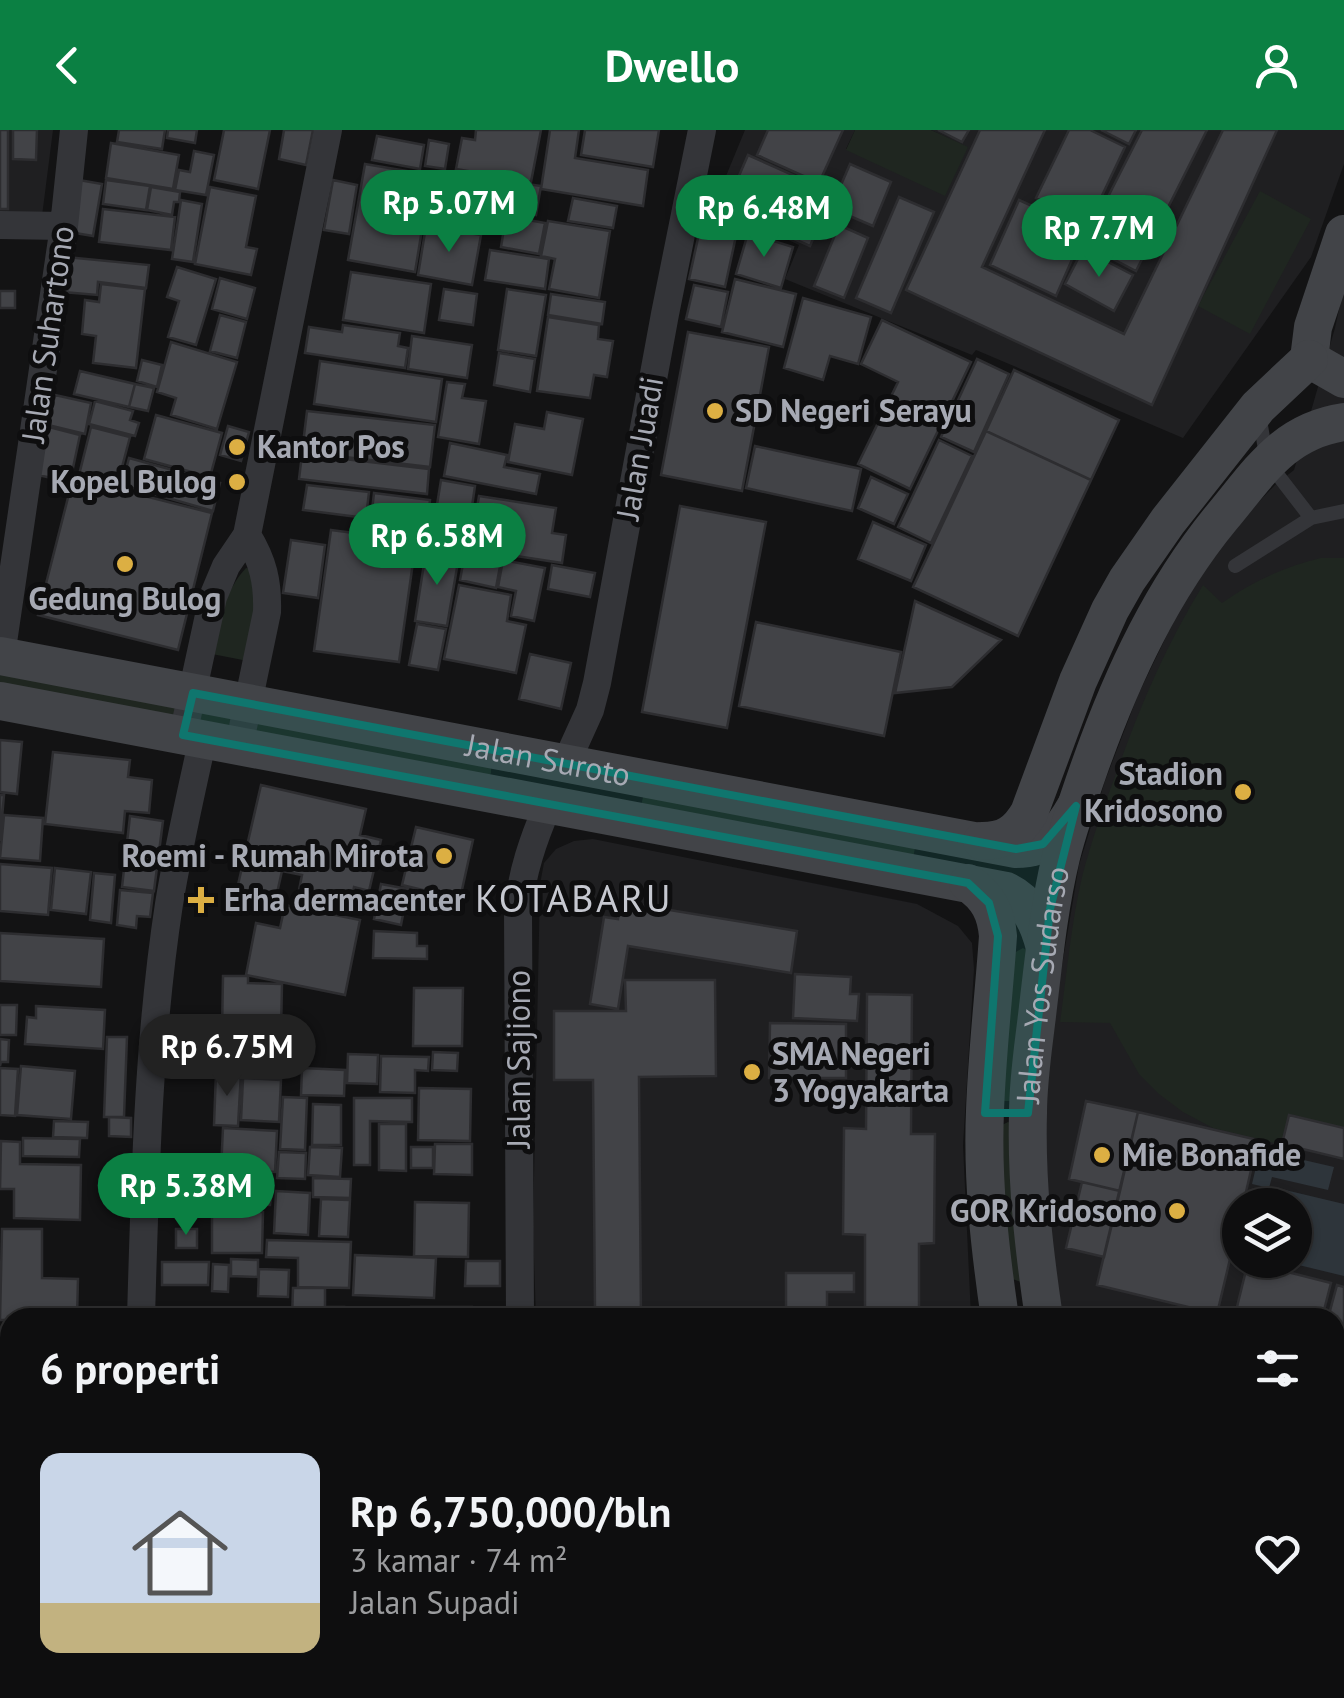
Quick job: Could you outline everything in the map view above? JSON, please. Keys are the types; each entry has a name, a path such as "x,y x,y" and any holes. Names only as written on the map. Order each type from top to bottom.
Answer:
{"main road":[{"path":"1344,234 1313,326 1309,359 1344,379"},
{"name":"Jalan Yos Sudarso","path":"975,841 1004,839 1024,822 1084,668 1127,580 1258,407 1309,359"},
{"name":"Jalan Yos Sudarso","path":"1043,1308 1030,1195 1028,1113 1032,1050 1058,870 1076,806 1109,714 1174,582 1268,460 1299,436 1344,422"},
{"name":"Jalan Suroto","path":"1,656 1016,848 1043,844 1060,830 1076,806"},
{"name":"Jalan Suroto","path":"0,701 1006,891 1023,902 1035,919 1046,948"},
{"path":"548,805 566,762"},
{"path":"968,883 990,903 998,936 985,1155 999,1308"},
{"path":"985,1113 1028,1113"}],"street":[{"name":"Jalan Suhartono","path":"1,656 64,226 74,130"},
{"path":"142,1308 145,1160 154,1038 193,737 193,693 213,597 226,566 247,535 328,130"},
{"name":"Jalan Juadi","path":"566,762 598,684 702,130"},
{"path":"0,225 64,226"},
{"path":"240,746 268,596 263,564 247,535"},
{"name":"Jalan Sajiono","path":"520,1308 518,910 526,860 548,805"}],"lane":[{"path":"1258,407 1268,460 1311,518"},
{"path":"1235,566 1311,518 1344,510"}],"highlighted area":[{"path":"193,693 1016,849 1043,844 1076,806 1050,909 1028,1113 985,1113 998,936 989,903 968,883 183,735"}],"shaded area":[{"path":"0,130 53,130 42,216 0,215"},
{"path":"745,130 768,130 758,155 819,183 843,130 855,130 846,149 968,148 931,130 962,142 969,130 980,130 906,290 1151,405 1277,130 1344,130 1344,164 1311,257 1183,438 976,350 972,355 785,279 799,245 714,205","holes":["748,155 833,193 810,246 725,208","850,164 891,182 873,226","899,197 934,213 890,313 856,297","839,225 868,238 844,297"]},
{"path":"855,130 931,130 968,147 945,196 846,150"},
{"path":"1045,130 1069,130 1037,198 1089,223 1125,147 1090,130 1101,130 1129,144 1136,130 1142,130 1084,244 1135,270 1207,130 1223,130 1124,334 982,267","holes":["1019,200 1085,230 1056,295 990,265","1083,249 1114,310 1065,285"]},
{"path":"1260,191 1311,219 1250,334 1198,306"},
{"path":"1344,286 1344,1308 1061,1308 1045,1204 1045,1115 1054,1013 1079,865 1138,695 1178,612 1248,513 1294,470"},
{"name":"Stadion Kridosono","path":"1321,558 1344,558 1344,1160 1213,1128 1183,1112 1139,1074 1110,1023 1060,1022 1075,913 1093,838 1144,701 1190,608 1203,585 1222,603 1269,576"},
{"path":"246,568 251,569 258,603 248,661 212,654 227,597"},
{"path":"0,668 491,767 491,773 488,779 0,689"},
{"path":"645,788 916,842 913,859 641,806"},
{"name":"SMA Negeri 3 Yogyakarta","path":"593,839 917,904 958,926 972,943 974,969 963,1145 971,1308 536,1308 533,1227 540,884 544,863 556,849 574,841"},
{"path":"1023,948 1028,951 1013,1101 1001,1101 1012,954"},
{"path":"1013,1124 1021,1282 1010,1278 1001,1201 1002,1125"},
{"path":"1260,1150 1334,1167 1328,1190 1272,1177 1269,1188 1252,1184"},
{"path":"1312,1196 1344,1204 1344,1276 1312,1268"}],"building":[{"path":"0,130 8,130 8,209 0,209"},
{"path":"13,130 37,130 36,160 13,159"},
{"path":"119,130 165,130 162,149 117,142"},
{"path":"168,130 197,130 195,143 167,138"},
{"path":"224,130 270,130 258,189 214,180"},
{"path":"284,130 313,130 306,165 279,159"},
{"path":"476,130 541,130 531,182 456,169 462,138 475,140"},
{"path":"550,130 579,130 575,158 648,170 643,206 541,189"},
{"path":"585,130 659,130 653,167 581,155"},
{"path":"768,130 843,130 819,183 757,155"},
{"path":"938,130 969,130 962,142"},
{"path":"980,130 1045,130 982,267 1124,334 1223,130 1277,130 1152,405 906,290"},
{"path":"1069,130 1090,130 1125,147 1089,223 1036,198"},
{"path":"1101,130 1136,130 1129,144"},
{"path":"1142,130 1207,130 1136,271 1084,244"},
{"path":"377,136 424,145 420,169 372,160"},
{"path":"429,140 449,144 445,169 425,166"},
{"path":"111,143 179,155 173,189 106,178"},
{"path":"194,151 214,155 206,195 175,190 179,170 190,172"},
{"path":"748,155 833,193 810,246 725,208"},
{"path":"365,164 431,175 415,272 348,260"},
{"path":"850,164 891,182 873,226 831,208"},
{"path":"434,177 490,187 482,233 426,223"},
{"path":"79,180 102,184 93,236 69,232"},
{"path":"106,180 150,186 146,210 103,204"},
{"path":"333,180 357,185 349,234 324,230"},
{"path":"521,183 541,186 536,215 517,211"},
{"path":"151,187 180,192 172,215 147,210"},
{"path":"210,187 256,196 246,247 257,249 251,275 195,264"},
{"path":"899,197 934,212 891,313 856,298"},
{"path":"573,198 617,206 613,228 568,221"},
{"path":"181,200 202,204 193,262 172,259"},
{"path":"1019,200 1085,230 1056,296 990,265"},
{"path":"103,209 175,217 171,250 99,242"},
{"path":"506,216 545,223 539,254 501,247"},
{"path":"548,221 610,231 599,298 549,289 555,259 541,256"},
{"path":"839,225 868,238 844,298 814,286"},
{"path":"426,226 481,235 472,285 418,275"},
{"path":"700,229 736,236 725,287 689,279"},
{"path":"748,233 793,247 781,288 736,274"},
{"path":"1083,249 1133,275 1114,311 1065,284"},
{"path":"490,250 549,259 545,289 485,280"},
{"path":"66,257 149,265 146,288 98,282 97,295 63,292"},
{"path":"177,267 216,279 196,345 168,337 179,301 167,297"},
{"path":"351,272 431,284 424,333 343,320"},
{"path":"220,278 255,288 247,319 212,309"},
{"path":"735,279 796,294 783,347 722,332"},
{"path":"101,284 145,289 136,368 93,363 96,336 82,334 85,300 99,302"},
{"path":"694,285 728,292 721,327 686,319"},
{"path":"444,289 477,294 473,325 439,320"},
{"path":"507,289 546,295 536,356 498,350"},
{"path":"0,291 15,291 15,308 0,308"},
{"path":"551,294 605,302 602,324 548,315"},
{"path":"803,298 871,317 858,364 830,356 823,380 784,368"},
{"path":"220,315 246,322 237,358 210,351"},
{"path":"548,317 599,325 598,339 613,341 607,377 594,375 590,398 537,391"},
{"path":"882,320 971,362 910,489 858,464 898,382 861,364"},
{"path":"343,325 400,333 398,346 408,348 405,368 305,353 309,327 342,332"},
{"name":"SD Negeri Serayu","path":"688,332 769,347 742,491 661,475"},
{"path":"412,336 472,345 467,378 408,369"},
{"path":"171,342 237,362 217,429 171,415 176,398 157,392"},
{"path":"499,353 535,359 530,392 494,385"},
{"path":"977,359 1009,374 974,452 941,437"},
{"path":"142,360 162,365 157,387 137,381"},
{"path":"320,361 442,379 436,422 314,404"},
{"path":"1014,370 1119,420 1091,480 986,431"},
{"path":"80,371 135,384 129,407 74,394"},
{"path":"447,382 465,384 462,398 486,401 479,444 438,437"},
{"path":"135,384 154,388 148,411 129,407"},
{"path":"55,395 91,403 85,434 48,425"},
{"path":"95,401 133,411 130,420 139,423 135,436 89,424"},
{"path":"307,411 435,425 430,467 302,452"},
{"path":"547,412 583,419 572,475 508,462 515,424 544,429"},
{"path":"156,415 222,433 210,477 144,459"},
{"path":"228,426 249,432 241,461 220,455"},
{"path":"49,427 80,435 70,482 38,475"},
{"path":"91,427 130,437 117,486 79,475"},
{"path":"986,431 1091,480 1018,636 913,587"},
{"path":"939,440 972,456 931,543 898,527"},
{"path":"450,443 507,455 504,467 540,474 536,494 444,476"},
{"path":"755,446 861,469 852,511 746,488"},
{"path":"302,454 429,469 427,494 299,479"},
{"path":"129,458 220,483 213,511 122,485"},
{"path":"871,477 908,494 894,524 858,508"},
{"name":"Gedung Bulog","path":"73,478 212,513 178,650 38,615"},
{"path":"441,480 475,486 467,541 432,536"},
{"path":"307,485 369,492 366,518 303,510"},
{"path":"374,493 430,500 426,534 370,527"},
{"path":"479,496 556,508 552,533 566,535 562,563 470,549"},
{"path":"680,506 766,522 727,728 642,712"},
{"path":"873,522 926,545 911,581 858,559"},
{"path":"331,530 416,541 399,662 314,651"},
{"path":"291,540 325,545 318,598 283,593"},
{"path":"426,551 459,556 447,626 415,621"},
{"path":"465,553 501,561 496,588 460,580"},
{"path":"503,560 545,568 534,621 511,616 516,591 498,587"},
{"path":"552,565 595,573 590,597 548,589"},
{"path":"459,585 511,595 507,621 526,625 516,673 444,659"},
{"path":"915,601 1001,640 952,687 895,693"},
{"path":"756,622 901,652 884,736 739,706"},
{"path":"417,624 446,629 438,670 409,665"},
{"path":"530,654 571,663 561,709 519,699"},
{"path":"0,740 22,742 17,794 0,792"},
{"path":"53,752 130,760 128,777 152,780 149,813 125,811 123,833 45,824"},
{"path":"261,785 366,809 360,835 381,840 369,891 354,887 351,902 299,890 302,875 282,871 273,911 234,902"},
{"path":"0,795 4,795 0,841"},
{"path":"4,815 43,818 40,861 0,858"},
{"path":"130,816 163,821 154,891 122,887"},
{"path":"416,827 473,840 460,899 402,885"},
{"path":"0,864 52,868 48,915 0,911"},
{"path":"55,868 91,872 86,914 51,910"},
{"path":"94,873 115,875 111,923 90,920"},
{"path":"381,884 408,889 401,925 374,919"},
{"path":"120,890 153,893 150,917 137,916 136,928 117,925"},
{"path":"621,902 797,931 791,973 628,946 618,1009 590,1004 604,917 618,919"},
{"path":"285,905 360,920 345,995 246,975 256,923 280,928"},
{"path":"374,931 417,933 417,946 427,946 427,959 373,958"},
{"path":"0,933 104,939 101,987 0,981"},
{"path":"795,974 851,977 850,994 859,994 857,1021 793,1018"},
{"path":"223,976 248,976 248,983 282,984 281,1032 222,1031"},
{"path":"625,980 715,980 716,1076 639,1077 641,1308 595,1308 593,1080 554,1080 554,1011 626,1011"},
{"path":"414,988 463,988 462,1046 413,1046"},
{"path":"867,994 912,995 911,1134 935,1134 934,1243 919,1244 919,1308 865,1308 865,1235 843,1234 844,1128 866,1129"},
{"path":"0,1005 17,1005 16,1035 0,1035"},
{"path":"36,1006 105,1010 103,1049 25,1044 27,1017 36,1018"},
{"path":"770,1023 846,1024 846,1078 769,1078"},
{"path":"107,1037 127,1037 124,1117 104,1117"},
{"path":"0,1039 9,1040 8,1062 1,1062 0,1066"},
{"path":"244,1051 289,1053 288,1075 243,1073"},
{"path":"433,1052 458,1053 457,1071 432,1070"},
{"path":"348,1054 378,1055 377,1084 347,1083"},
{"path":"381,1056 429,1057 428,1071 415,1070 415,1093 380,1092"},
{"path":"21,1066 75,1071 71,1119 17,1115"},
{"path":"0,1068 18,1069 15,1116 0,1115"},
{"path":"302,1068 345,1070 344,1096 301,1095"},
{"path":"216,1072 241,1073 238,1126 214,1125"},
{"path":"243,1078 281,1080 279,1122 241,1120"},
{"path":"419,1088 471,1089 470,1141 418,1140"},
{"path":"283,1097 307,1098 305,1150 280,1149"},
{"path":"354,1098 412,1098 412,1122 370,1121 370,1165 354,1165"},
{"path":"1086,1101 1138,1112 1120,1191 1069,1179"},
{"path":"313,1104 341,1105 341,1145 312,1145"},
{"name":"GOR Kridosono","path":"1138,1112 1258,1140 1247,1188 1222,1188 1222,1278 1226,1278 1218,1308 1192,1308 1097,1285"},
{"path":"1289,1115 1344,1128 1344,1159 1282,1144"},
{"path":"109,1117 131,1118 131,1137 109,1136"},
{"path":"54,1121 88,1122 87,1138 53,1137"},
{"path":"379,1124 406,1124 406,1171 379,1170"},
{"path":"223,1128 277,1131 275,1172 221,1169"},
{"path":"23,1138 80,1139 79,1157 23,1156"},
{"path":"1,1141 20,1142 20,1164 81,1165 80,1220 14,1218 14,1189 0,1189"},
{"path":"435,1144 472,1144 472,1175 434,1174"},
{"path":"310,1147 342,1148 340,1177 308,1175"},
{"path":"411,1147 433,1147 433,1168 411,1168"},
{"path":"279,1152 306,1153 305,1179 277,1178"},
{"path":"176,1176 204,1176 204,1203 176,1203"},
{"path":"313,1178 351,1179 350,1198 313,1197"},
{"path":"1082,1182 1120,1191 1104,1257 1066,1248"},
{"path":"213,1186 272,1189 270,1205 212,1202"},
{"path":"276,1191 310,1193 308,1235 274,1233"},
{"path":"321,1199 350,1200 348,1237 319,1236"},
{"path":"415,1202 469,1203 468,1257 414,1256"},
{"path":"212,1211 263,1212 262,1253 212,1253"},
{"path":"2,1229 42,1229 42,1278 78,1279 77,1308 0,1308"},
{"path":"176,1229 197,1229 197,1248 176,1248"},
{"path":"267,1240 351,1242 349,1288 298,1287 298,1258 266,1257"},
{"path":"355,1255 436,1258 434,1298 353,1295"},
{"path":"231,1259 258,1260 258,1277 231,1276"},
{"path":"466,1261 500,1261 500,1286 465,1286"},
{"path":"162,1262 209,1262 208,1285 162,1285"},
{"path":"213,1264 229,1265 228,1292 212,1291"},
{"path":"259,1269 289,1270 288,1297 258,1296"},
{"path":"786,1273 854,1273 854,1292 827,1292 827,1308 786,1308"},
{"path":"1244,1278 1311,1278 1331,1283 1325,1308 1237,1308"},
{"path":"1337,1285 1344,1287 1344,1308 1331,1308"},
{"path":"293,1288 325,1288 325,1308 292,1308"}],"place":[{"name":"SD Negeri Serayu","path":"715,411"},
{"name":"Kantor Pos","path":"237,447"},
{"name":"Kopel Bulog","path":"237,482"},
{"name":"Gedung Bulog","path":"125,564"},
{"name":"Stadion Kridosono","path":"1243,792"},
{"name":"Roemi - Rumah Mirota","path":"444,856"},
{"name":"Erha dermacenter","path":"201,900"},
{"name":"SMA Negeri 3 Yogyakarta","path":"752,1072"},
{"name":"Mie Bonafide","path":"1102,1155"},
{"name":"GOR Kridosono","path":"1177,1211"}],"district":[{"name":"KOTABARU","path":"574,899"}]}
